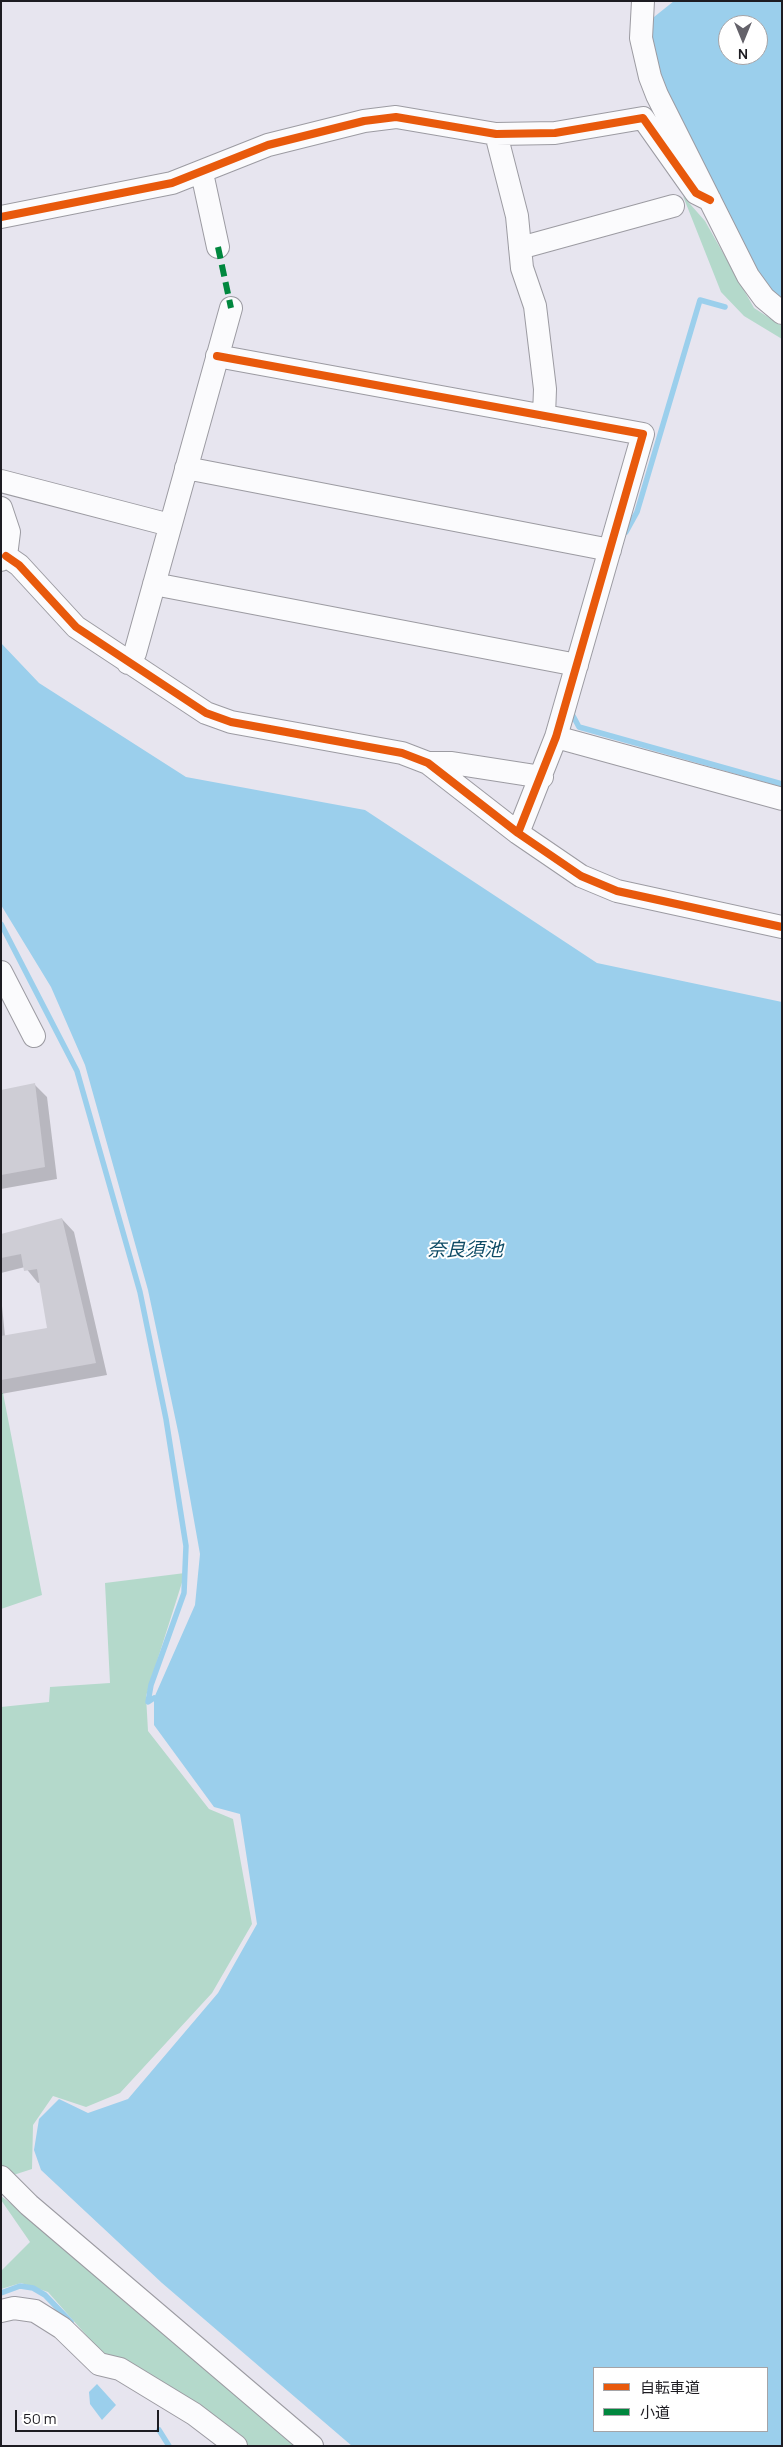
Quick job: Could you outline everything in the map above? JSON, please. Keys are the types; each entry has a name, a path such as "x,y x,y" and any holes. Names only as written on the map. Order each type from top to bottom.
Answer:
{"street":[{"path":"643,1 641,38 650,77 748,276 764,298 782,313"},
{"path":"1,217 172,183 202,173 268,145 364,121 396,117 496,134 555,133 643,118 696,193 710,200"},
{"path":"496,134 517,216 522,268 535,306 545,389 544,416"},
{"path":"202,173 218,247"},
{"path":"520,248 673,206"},
{"path":"128,663 135,653 231,308"},
{"path":"217,356 643,434 556,737 542,777 518,833"},
{"path":"186,468 610,550"},
{"path":"1,481 170,525"},
{"path":"1,508 8,532 4,558 19,565 76,627 206,713 231,722 402,753 428,763 518,833 582,876 617,890 782,927"},
{"path":"154,584 577,665"},
{"path":"556,737 782,799"},
{"path":"428,763 452,763 542,777"},
{"path":"1,972 34,1036"},
{"path":"1,2177 29,2205 312,2446"},
{"path":"1,2311 14,2308 35,2311 62,2328 99,2364 129,2374 194,2414 236,2446"}],"green space":[{"path":"683,196 705,221 754,308 782,326 782,339 744,316 721,292"},
{"path":"1,1393 3,1393 42,1595 1,1609"},
{"path":"185,1573 146,1696 148,1731 209,1809 233,1819 252,1924 212,1993 120,2093 86,2107 53,2096 33,2125 32,2169 1,2179 1,1707 49,1702 50,1687 110,1683 105,1583"},
{"path":"1,2196 57,2238 297,2446 248,2446 206,2412 103,2354 48,2292 21,2283 1,2289 1,2271 30,2242 1,2200"}],"water":[{"path":"674,1 782,1 782,302 766,286 737,238 656,76 649,21"},
{"name":"奈良須池","path":"1,643 39,683 186,777 365,810 597,963 782,1002 782,2446 352,2446 162,2283 41,2170 34,2150 39,2119 59,2099 88,2113 128,2099 218,1993 257,1924 240,1814 214,1807 154,1725 154,1698 195,1605 200,1554 179,1436 148,1290 85,1065 51,987 1,905"},
{"path":"97,2384 116,2405 102,2420 90,2404 89,2392"}],"building":[{"path":"35,1083 45,1167 1,1175 1,1090"},
{"path":"62,1218 96,1363 1,1380 1,1336 47,1328 37,1269 24,1271 21,1254 1,1258 1,1234"}],"waterway":[{"path":"626,532 637,512 700,300 725,307"},
{"path":"573,711 572,714 579,727 782,784"},
{"path":"1,924 77,1071 140,1292 166,1419 186,1546 184,1593 151,1685 148,1702 154,1698"},
{"path":"1,2293 20,2286 33,2288 45,2295 71,2322"},
{"path":"159,2430 169,2446"}],"marked path":[{"path":"218,247 231,308"}],"cycle path":[{"path":"1,217 172,183 268,145 364,121 396,117 496,134 555,133 643,118 696,193 710,200"},
{"path":"217,356 643,434 556,737 518,833"},
{"path":"6,556 19,565 76,627 206,713 231,722 402,753 428,763 518,833 581,876 617,891 782,927"}]}
